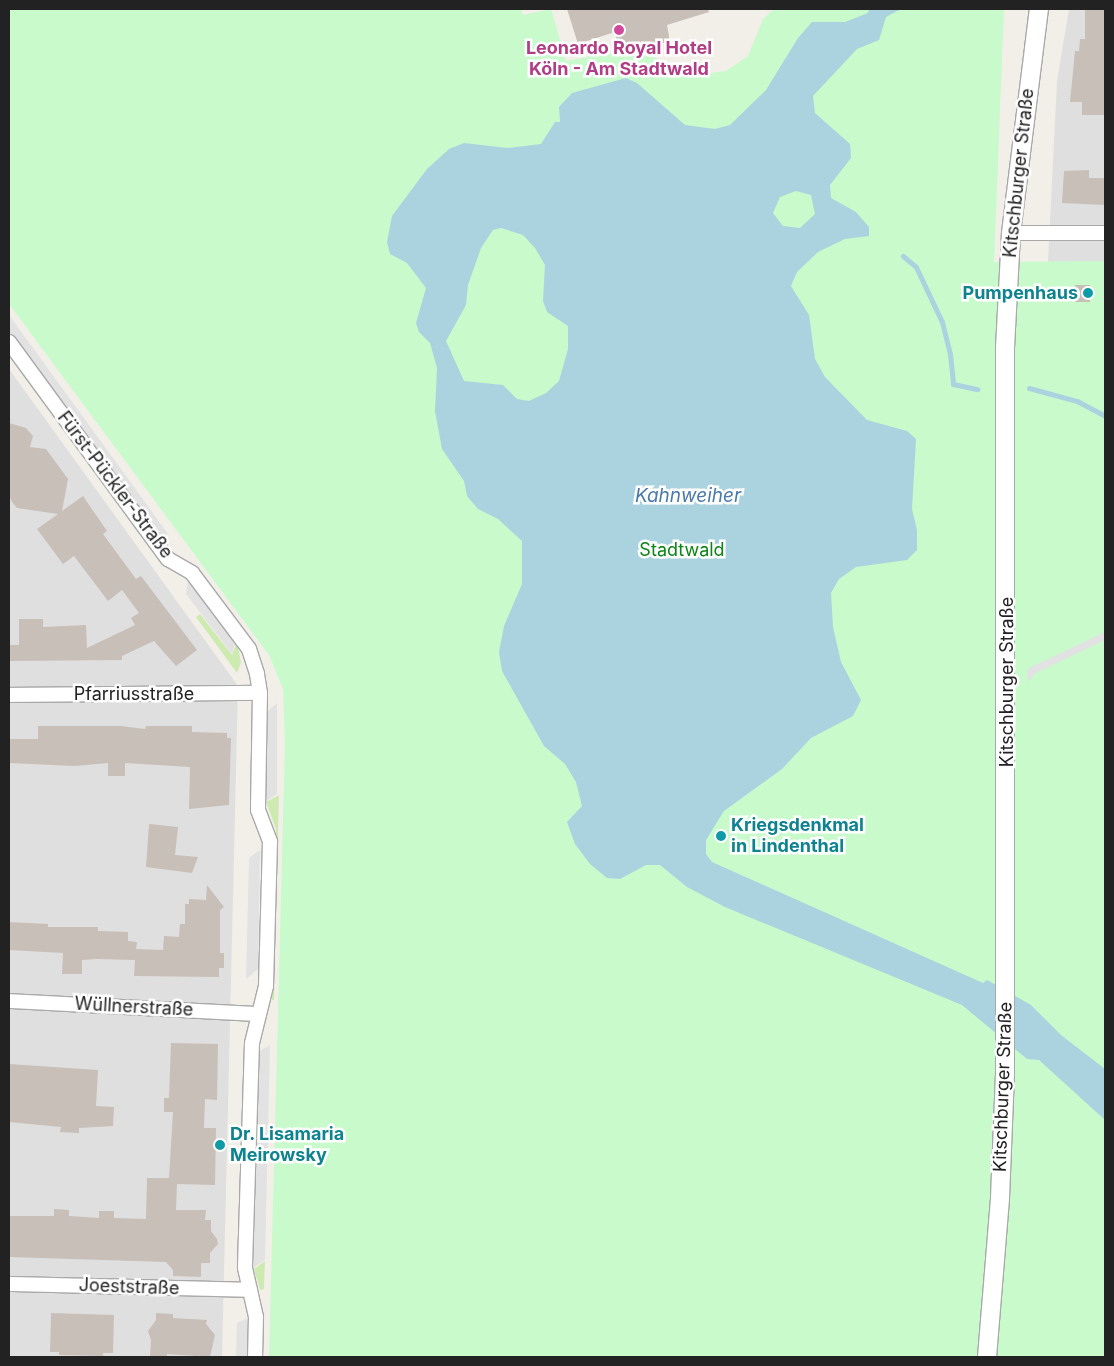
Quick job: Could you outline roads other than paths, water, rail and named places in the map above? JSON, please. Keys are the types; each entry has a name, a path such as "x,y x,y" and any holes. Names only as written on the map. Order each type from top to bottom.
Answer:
{"street":[{"name":"Kitschburger Straße","path":"987,1357 1000,1198 1005,1063 1005,348 1011,233 1039,9"},
{"path":"1011,233 1105,232"},
{"name":"Fürst-Pückler-Straße","path":"9,342 168,560 192,573 248,649 260,693 258,810 270,842 266,986 252,1043 245,1268 256,1317 255,1357"},
{"name":"Pfarriusstraße","path":"9,695 260,693"},
{"name":"Wüllnerstraße","path":"9,1000 259,1014"},
{"name":"Joeststraße","path":"9,1284 250,1290"}],"water":[{"name":"Kahnweiher","path":"869,9 901,9 886,17 879,40 857,49 813,96 815,113 850,144 851,158 830,185 831,198 856,212 869,227 869,236 845,239 818,252 797,272 791,286 809,315 815,359 825,377 867,420 907,431 916,439 912,509 917,530 917,550 907,560 856,567 839,579 831,593 833,627 841,662 861,700 853,716 811,738 782,769 724,811 706,840 706,854 712,862 983,983 987,980 1031,1005 1061,1035 1105,1069 1105,1120 1039,1060 1027,1059 962,1005 725,907 687,887 660,865 646,865 620,879 607,878 590,864 575,844 567,822 582,806 576,782 565,764 544,746 502,671 499,652 504,626 522,584 522,541 498,519 478,509 467,496 464,481 442,449 435,411 437,368 430,343 419,332 416,323 426,288 407,263 390,254 387,242 392,216 427,169 449,149 464,143 507,148 541,144 555,122 560,122 559,107 572,93 626,78 637,83 685,125 715,129 730,125 766,90 798,38 812,22 845,22 868,13","holes":["796,191 811,195 815,214 800,228 783,226 773,213 780,197","501,228 523,235 535,248 545,265 543,301 547,312 568,326 568,349 559,381 546,393 529,401 517,399 503,385 464,381 446,341 466,305 468,285 481,248 493,230"]}],"waterway":[{"path":"903,256 916,267 942,322 950,354 953,384 977,389"},
{"path":"1029,388 1077,401 1105,416"}],"place":[{"name":"Leonardo Royal Hotel Köln - Am Stadtwald","path":"619,30"},
{"name":"Pumpenhaus","path":"1088,293"},
{"name":"Kriegsdenkmal in Lindenthal","path":"721,836"},
{"name":"Dr. Lisamaria Meirowsky","path":"220,1145"}],"park label":[{"name":"Stadtwald","path":"682,550"}]}
